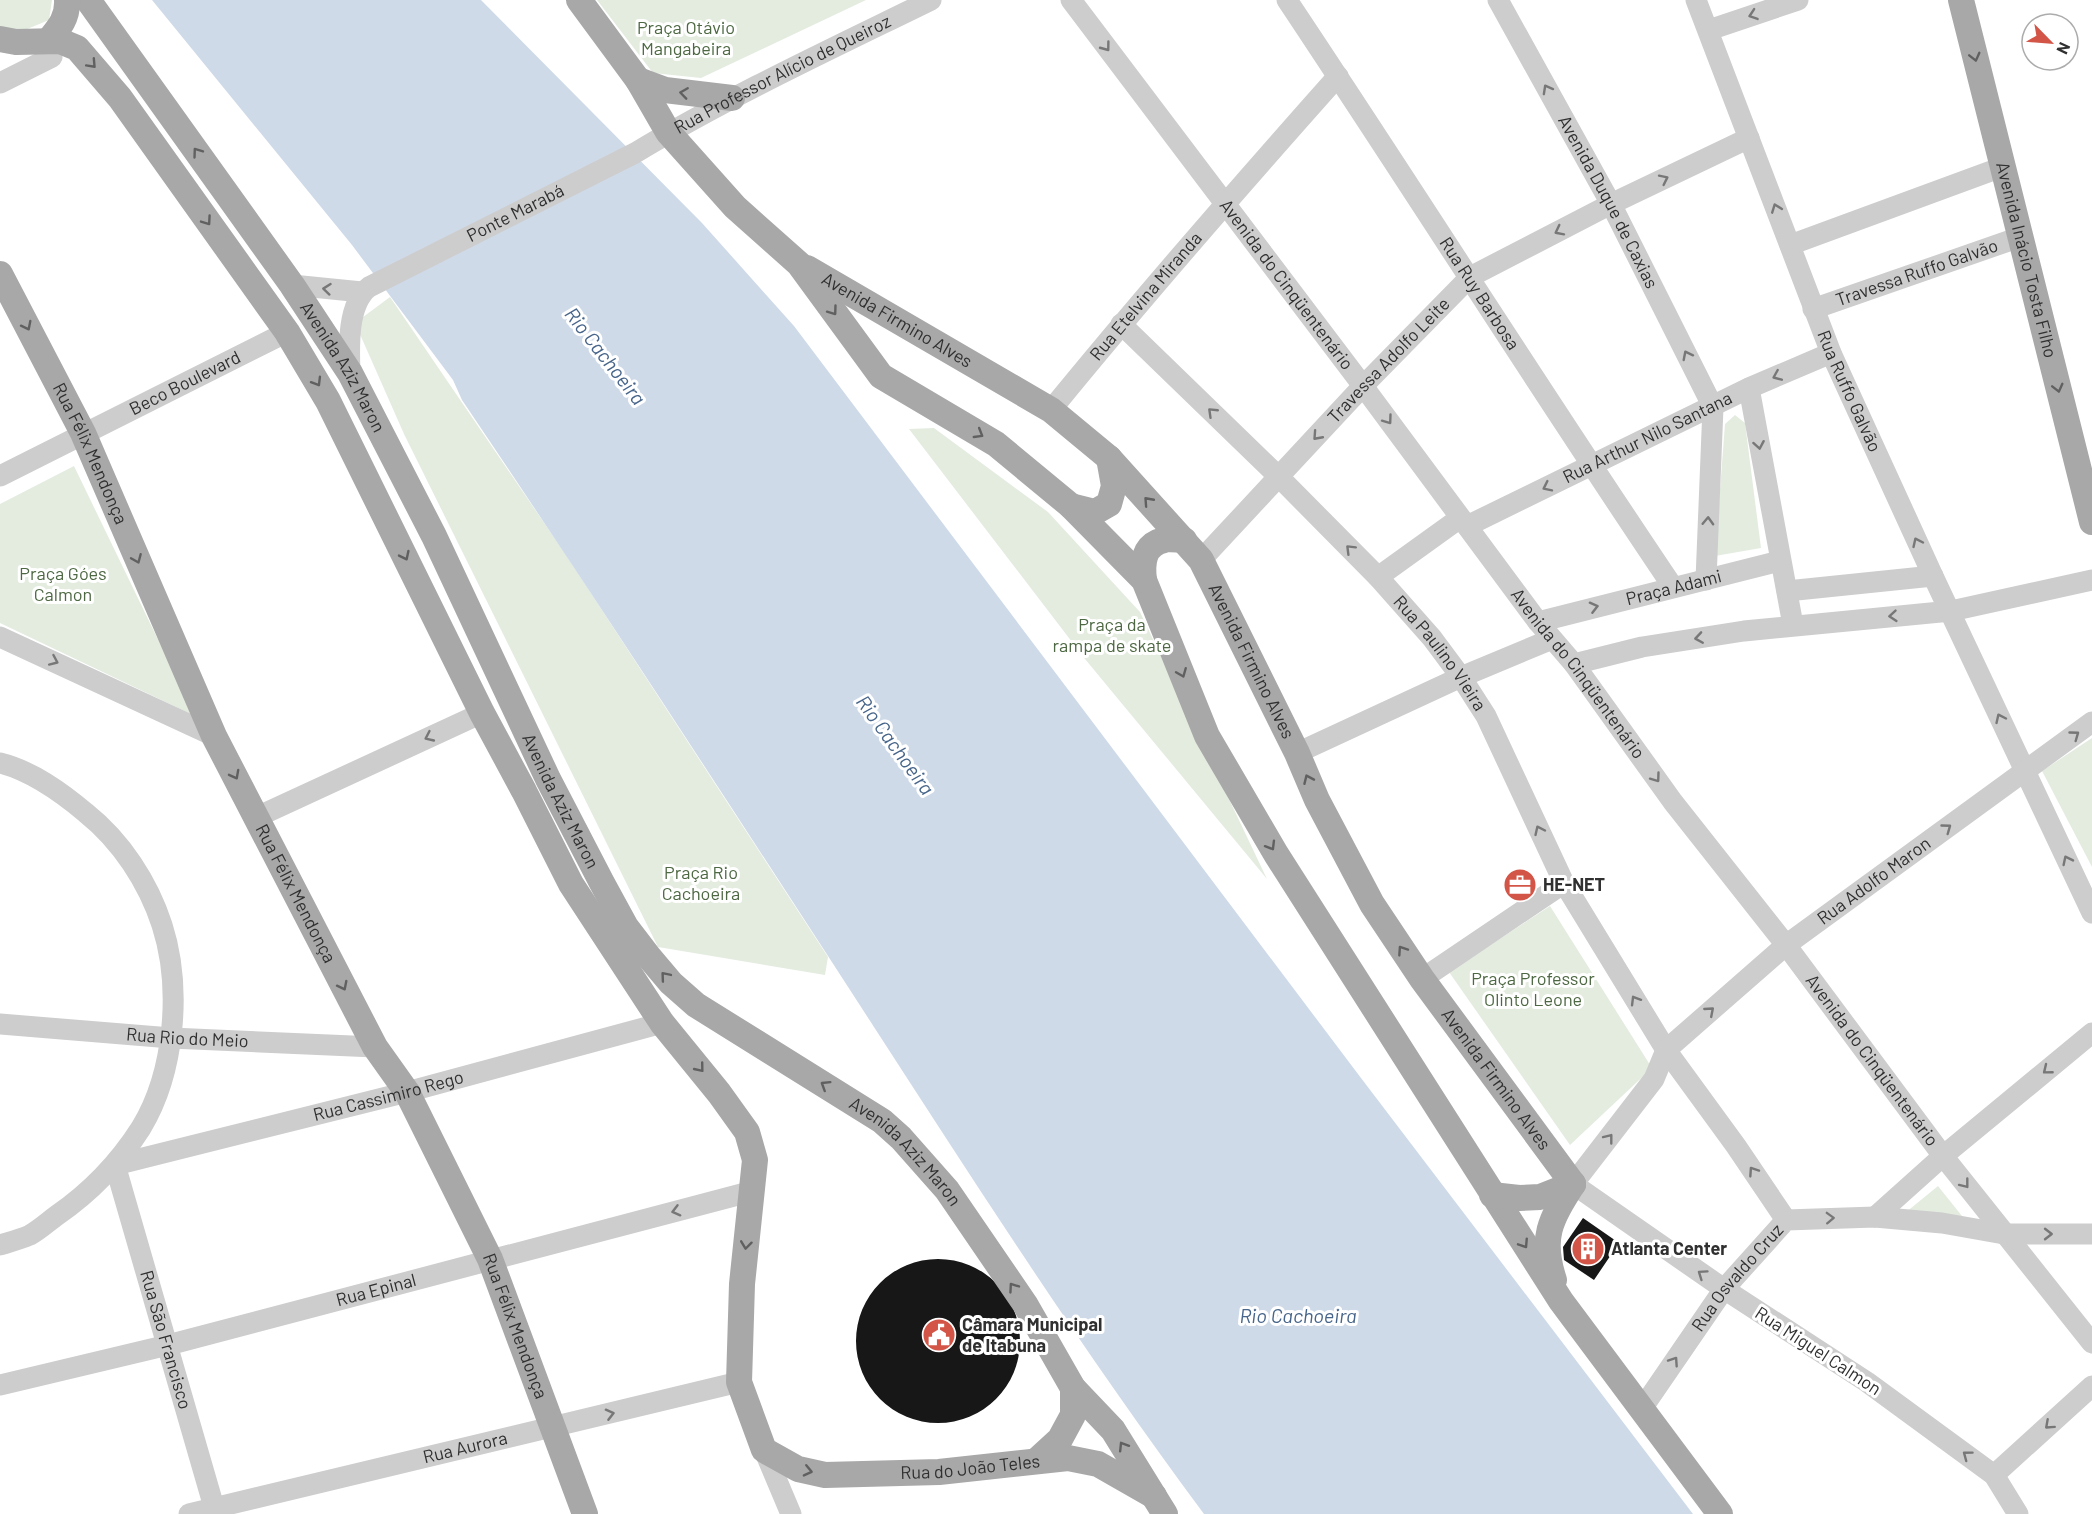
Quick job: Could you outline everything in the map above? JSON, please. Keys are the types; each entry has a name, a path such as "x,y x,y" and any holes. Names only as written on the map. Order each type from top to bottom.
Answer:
{"main road":[{"path":"51,49 68,11 67,0"},
{"name":"Avenida Aziz Maron","path":"88,0 292,285 350,373 434,536 548,779 626,927 671,983 696,1005 882,1121 902,1138 946,1190 1025,1304 1073,1388 1113,1430 1159,1505"},
{"name":"Avenida Firmino Alves","path":"579,0 638,80 668,132 735,207 799,264 1051,410 1109,458 1184,540 1200,560 1297,753 1317,800 1372,904 1422,979 1573,1184"},
{"name":"Avenida Inácio Tosta Filho","path":"1961,0 2092,522"},
{"name":"Avenida Aziz Maron","path":"0,39 51,49 60,41 77,48 99,71 287,332 328,401 482,713 571,884 662,1023 719,1093 747,1132 755,1160 742,1284 739,1382"},
{"path":"638,80 665,90 732,98"},
{"name":"Avenida Firmino Alves","path":"799,264 881,376 996,444 1071,506 1144,580 1207,736 1217,754 1276,854 1561,1301"},
{"name":"Rua Félix Mendonça","path":"0,274 83,433 214,736 375,1047 407,1092 490,1259 585,1514"},
{"path":"1071,506 1095,512 1109,504 1114,486 1109,458"},
{"path":"1144,580 1142,561 1151,547 1164,540 1184,540"},
{"path":"1492,1195 1519,1198 1540,1197 1573,1184"},
{"path":"1573,1184 1558,1208 1547,1235 1547,1259 1561,1301 1720,1514"},
{"path":"739,1382 764,1450"},
{"path":"1036,1461 1060,1439 1073,1415 1073,1388"},
{"name":"Rua do João Teles","path":"764,1450 798,1469 825,1475 939,1472 1068,1458 1098,1464 1159,1505"}],"street":[{"name":"Rua Professor Alício de Queiroz","path":"668,132 931,0"},
{"name":"Avenida do Cinqüentenário","path":"1071,0 1943,1156 2092,1342"},
{"name":"Rua Ruy Barbosa","path":"1287,0 1672,587"},
{"name":"Avenida Duque de Caxias","path":"1498,0 1611,204 1713,407"},
{"name":"Rua Ruffo Galvão","path":"1696,0 1831,353 2024,772 2092,913"},
{"path":"1709,30 1798,0"},
{"path":"0,83 51,49"},
{"name":"Rua Etelvina Miranda","path":"1051,410 1224,204 1338,76"},
{"name":"Ponte Marabá","path":"366,290 634,153 668,132"},
{"name":"Travessa Adolfo Leite","path":"1200,560 1280,478 1363,386 1470,277 1611,204 1749,138"},
{"path":"1790,245 2002,167"},
{"name":"Travessa Ruffo Galvão","path":"1813,309 2020,237"},
{"path":"292,285 366,290 350,332 350,373"},
{"name":"Rua Paulino Vieira","path":"1121,324 1378,577 1432,638 1461,677 1486,716 1564,883 1666,1050 1736,1146 1786,1220"},
{"name":"Beco Boulevard","path":"0,476 287,332"},
{"name":"Rua Arthur Nilo Santana","path":"1378,577 1463,522 1591,465 1749,388 1831,353"},
{"path":"1749,388 1793,625"},
{"path":"1706,580 1713,407"},
{"name":"Praça Adami","path":"1538,622 1780,561"},
{"path":"1787,591 1933,576"},
{"path":"1574,664 1642,647 1793,625 1951,611 2092,580"},
{"path":"0,637 214,736"},
{"path":"1297,753 1461,677 1552,639"},
{"path":"257,817 482,713"},
{"name":"Rua Adolfo Maron","path":"1666,1050 1786,945 2092,722"},
{"path":"0,764 9,766 60,791 104,828 139,873 162,925 173,981 171,1038 161,1084 142,1126 116,1165 82,1198 30,1235 0,1245"},
{"path":"1422,979 1564,883"},
{"name":"Rua Cassimiro Rego","path":"116,1165 407,1092 662,1023"},
{"name":"Rua Rio do Meio","path":"0,1024 171,1038 375,1047"},
{"path":"1875,1217 1943,1156 2092,1033"},
{"path":"1573,1184 1654,1079 1666,1050"},
{"name":"Rua São Francisco","path":"116,1165 215,1511"},
{"name":"Rua Miguel Calmon","path":"1573,1184 1724,1289 1868,1382 1994,1475 2018,1514"},
{"name":"Rua Epinal","path":"0,1385 168,1345 753,1191"},
{"name":"Rua Osvaldo Cruz","path":"1641,1410 1724,1289 1786,1220 1875,1217 1941,1223 2004,1234 2092,1234"},
{"name":"Rua Aurora","path":"189,1514 215,1511 739,1382"},
{"path":"1994,1475 2092,1386"},
{"path":"764,1450 791,1514"}],"green space":[{"path":"0,0 52,0 49,20 20,32 0,30"},
{"name":"Praça Otávio Mangabeira","path":"597,0 866,0 701,78 653,73"},
{"name":"Praça Rio Cachoeira","path":"390,297 566,555 828,957 825,975 658,947 404,434 355,323"},
{"path":"1735,415 1745,423 1761,548 1715,556 1725,424"},
{"name":"Praça da rampa de skate","path":"934,428 1048,512 1140,612 1267,879 1085,659 909,429"},
{"name":"Praça Góes Calmon","path":"74,466 195,716 0,623 0,504"},
{"path":"2092,738 2092,867 2042,771"},
{"name":"Praça Professor Olinto Leone","path":"1550,906 1652,1068 1570,1145 1449,972"},
{"path":"1938,1186 1966,1221 1905,1213"}],"water":[{"name":"Rio Cachoeira","path":"152,0 481,0 702,223 794,326 1693,1514 1204,1514 1154,1446 1011,1238 646,677 462,400 453,380 352,245"}],"building":[{"name":"Atlanta Center","path":"1583,1218 1619,1243 1594,1280 1564,1260 1563,1247"},
{"name":"Câmara Municipal de Itabuna","path":"938,1259 969,1266 996,1283 1013,1310 1020,1341 1013,1372 996,1399 969,1416 938,1423 907,1416 880,1399 863,1372 856,1341 863,1310 880,1283 907,1266"}],"place":[{"name":"HE-NET","path":"1520,885"},
{"name":"Atlanta Center","path":"1588,1249"},
{"name":"Câmara Municipal de Itabuna","path":"939,1335"}]}
